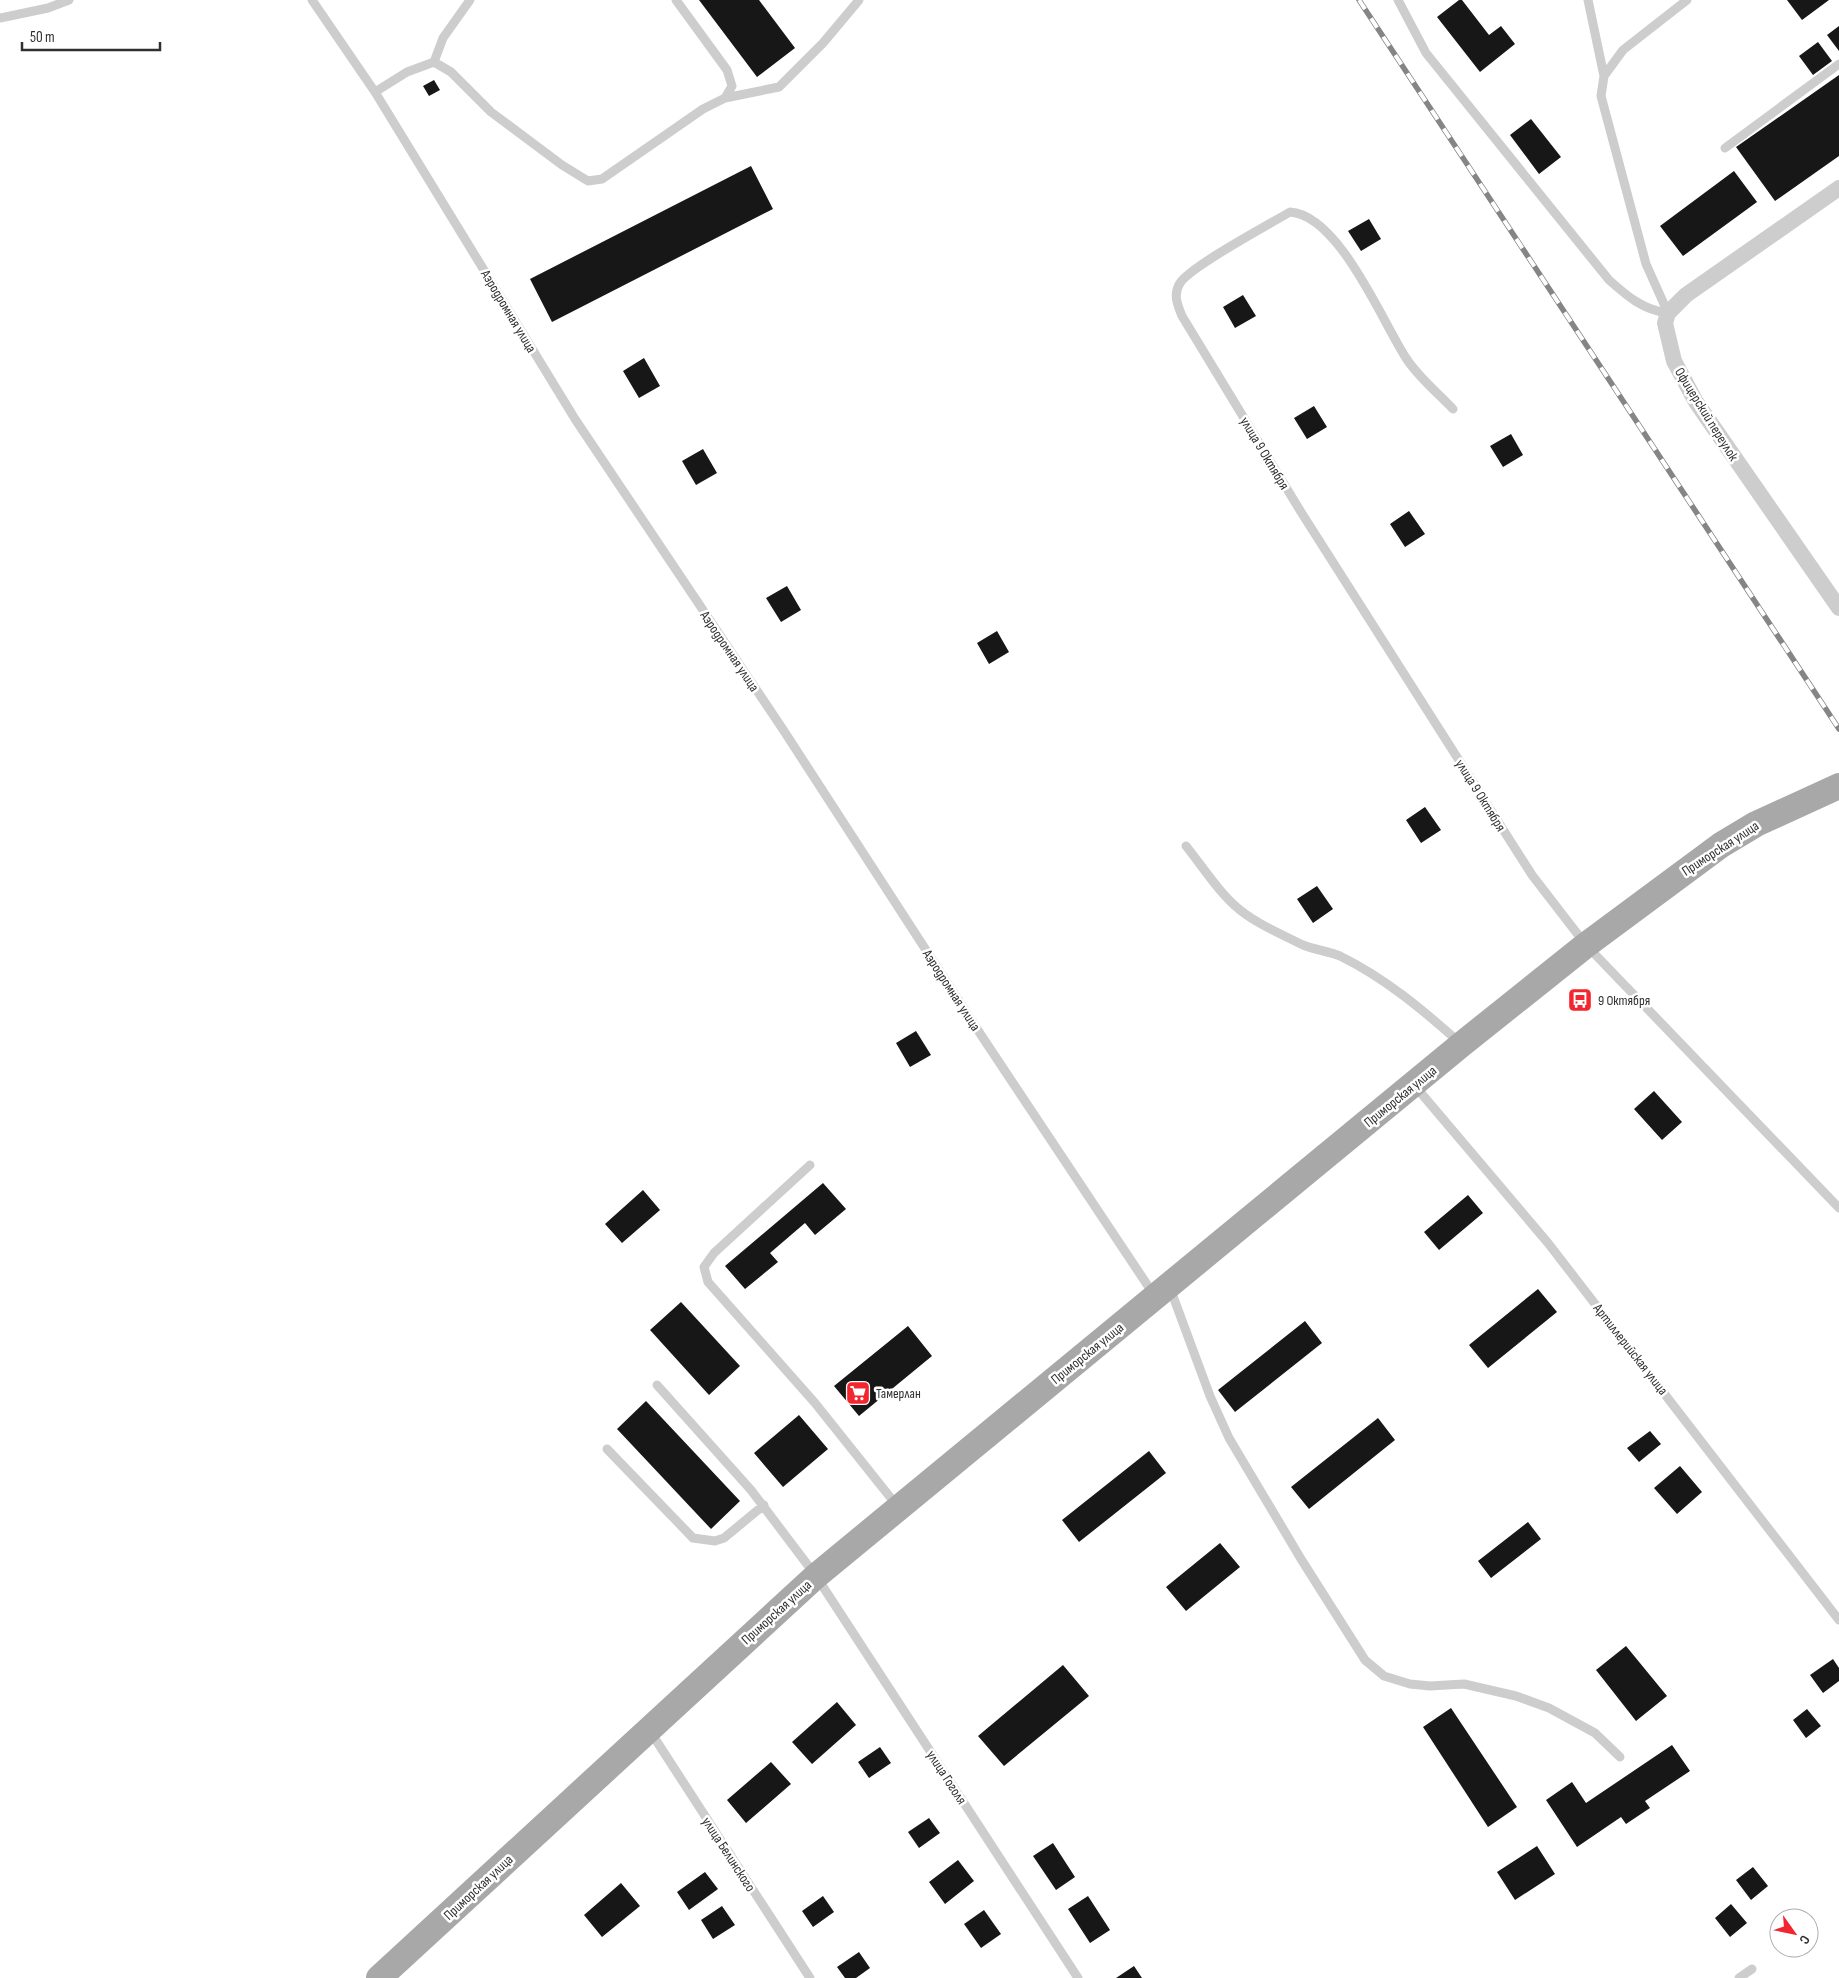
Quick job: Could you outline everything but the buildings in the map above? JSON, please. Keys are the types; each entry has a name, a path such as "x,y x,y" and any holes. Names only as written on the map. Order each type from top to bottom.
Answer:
{"main road":[{"name":"Приморская улица","path":"379,1978 816,1576 1462,1044 1586,945 1721,845 1756,824 1839,786"}],"street":[{"path":"1668,313 1686,295 1839,188"},
{"name":"Офицерский переулок","path":"1668,313 1665,323 1674,360 1696,402 1839,608"}],"lane":[{"path":"0,18 48,8 69,0"},
{"name":"Аэродромная улица","path":"312,0 376,92 575,419 784,731 983,1038 1162,1291 1229,1438 1365,1660 1384,1676 1410,1684 1430,1686 1464,1684 1516,1696 1548,1708 1595,1734 1620,1757"},
{"path":"376,92 407,72 434,62 444,38 470,0"},
{"path":"676,0 726,70 732,86 725,98"},
{"path":"434,62 451,72 491,112 562,165 588,181 602,179 703,109 725,98 779,87 823,43 859,0"},
{"path":"1398,0 1426,53 1609,280 1636,303 1653,312 1668,313 1646,264 1601,96 1604,76 1588,0"},
{"path":"1604,76 1623,50 1687,0"},
{"path":"1725,148 1839,64"},
{"name":"улица 9 Октября","path":"1453,409 1407,360 1361,276 1342,249 1312,220 1299,212 1290,212 1196,269 1181,282 1176,292 1177,304 1182,316 1306,520 1532,875 1586,945"},
{"path":"1186,846 1217,886 1239,909 1263,925 1306,946 1338,955 1382,981 1405,996 1462,1044"},
{"path":"1586,945 1839,1208"},
{"name":"Артиллерийская улица","path":"1414,1085 1548,1243 1839,1620"},
{"path":"810,1165 714,1253 704,1267 708,1282 814,1403 898,1507"},
{"name":"улица Гоголя","path":"657,1385 764,1505 816,1576 1078,1978"},
{"path":"607,1449 693,1538 715,1540 724,1538 764,1505"},
{"name":"улица Белинского","path":"648,1729 810,1978"},
{"path":"1739,1978 1752,1969"}],"railway":[{"path":"1359,0 1839,729"}],"place":[{"name":"9 Октября","path":"1580,1000"},
{"name":"Тамерлан","path":"858,1393"}]}
